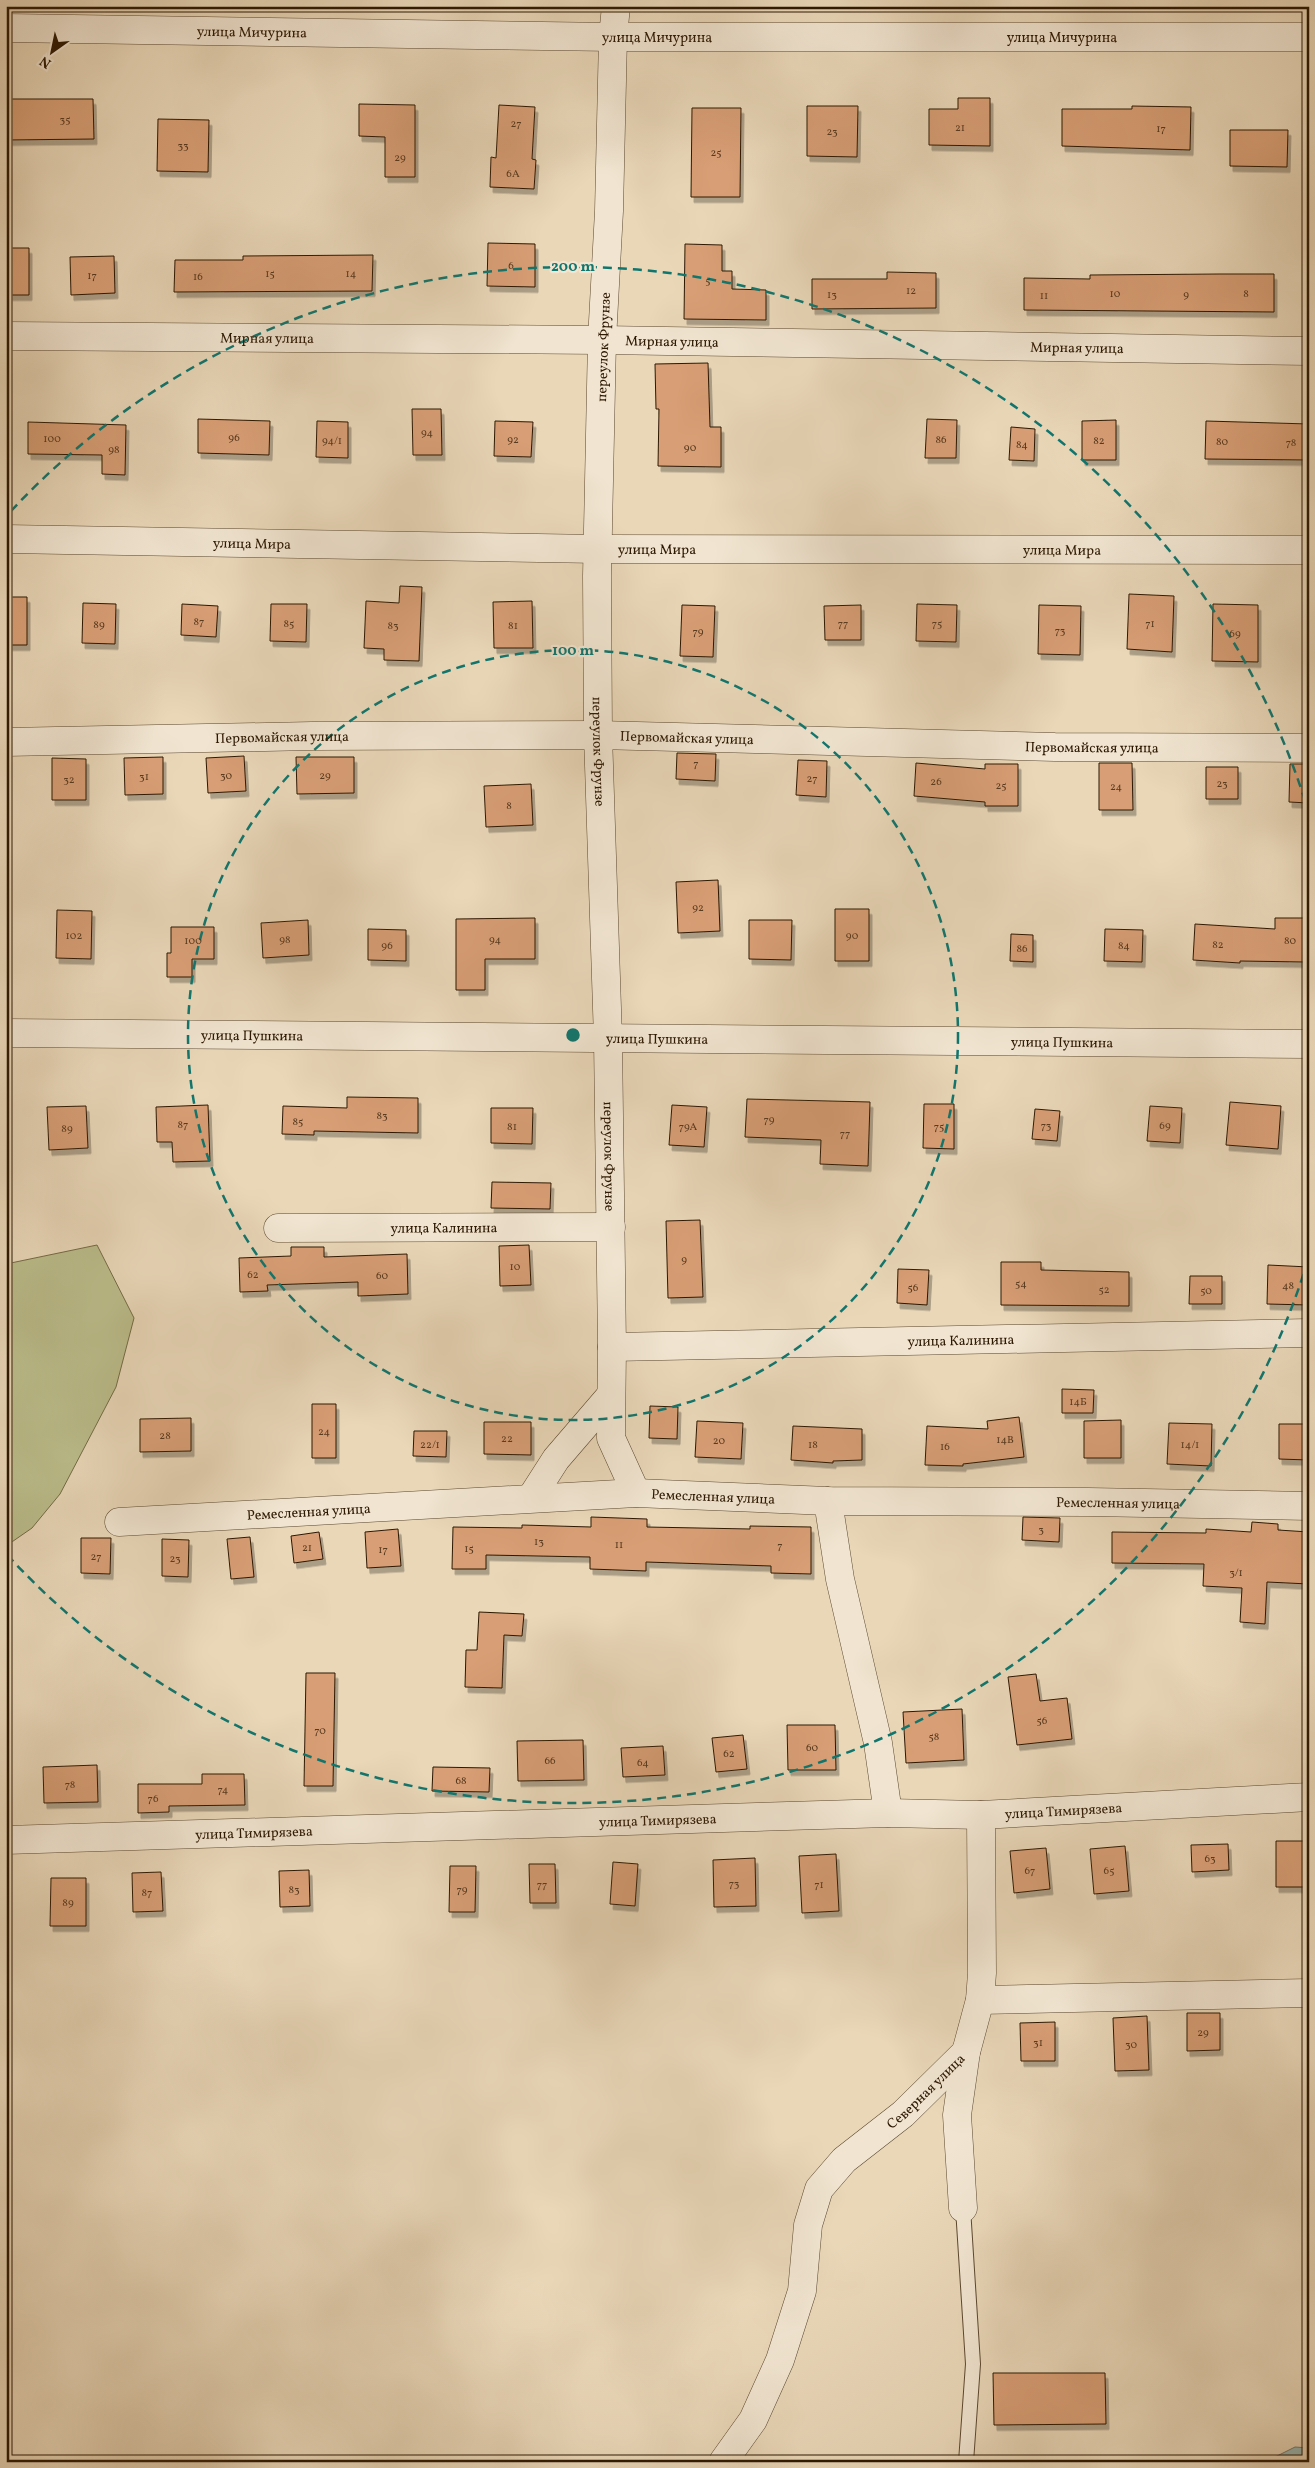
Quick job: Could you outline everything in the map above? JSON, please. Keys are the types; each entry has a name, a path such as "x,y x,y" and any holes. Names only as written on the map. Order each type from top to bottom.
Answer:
{"street":[{"name":"переулок Фрунзе","path":"616,6 613,37 609,211 602,340 598,549 598,735 608,1038 612,1347 611,1438 636,1492"},
{"name":"улица Мичурина","path":"6,28 613,37 1309,37"},
{"name":"Мирная улица","path":"6,336 602,340 1309,351"},
{"name":"улица Мира","path":"6,539 598,549 1309,550"},
{"name":"Первомайская улица","path":"6,742 312,736 598,735 1055,747 1309,748"},
{"name":"улица Пушкина","path":"6,1033 1309,1044"},
{"name":"улица Калинина","path":"278,1228 610,1227"},
{"name":"улица Калинина","path":"612,1347 1309,1333"},
{"path":"531,1498 556,1459 611,1395"},
{"name":"Ремесленная улица","path":"119,1522 636,1492 828,1501 1090,1502 1309,1506"},
{"path":"828,1501 840,1579 878,1743 888,1813"},
{"name":"улица Тимирязева","path":"6,1840 888,1813 981,1815 1309,1797"},
{"name":"Северная улица","path":"723,2462 753,2420 780,2360 802,2291 808,2225 819,2189 844,2160 903,2114 966,2052 980,2000 982,1973 981,1815"},
{"path":"980,2000 1309,1992"},
{"path":"963,2208 957,2115 966,2052"}],"lane":[{"path":"963,2208 973,2364 966,2462"}],"green space":[{"path":"97,1245 134,1318 116,1387 60,1494 32,1528 6,1546 6,1264"}],"water":[{"path":"1295,2447 1309,2448 1309,2462 1265,2462"}],"building":[{"path":"958,98 990,98 990,146 929,145 929,109 958,109"},
{"path":"6,99 93,99 94,139 6,140"},
{"path":"359,104 415,105 415,177 385,177 385,137 359,136"},
{"path":"499,105 535,107 532,159 536,160 534,189 490,187 491,157 496,158"},
{"path":"807,106 858,106 857,157 807,156"},
{"path":"1132,106 1191,107 1190,150 1062,146 1062,109 1132,109"},
{"path":"692,108 741,108 740,197 691,197"},
{"path":"158,119 209,120 208,172 157,171"},
{"path":"1230,130 1288,130 1287,167 1230,166"},
{"path":"488,243 535,244 535,287 487,286"},
{"path":"685,244 722,245 722,271 732,271 732,289 766,290 766,320 684,319"},
{"path":"6,248 29,248 29,295 6,295"},
{"path":"373,255 372,291 174,292 175,260 243,260 243,256"},
{"path":"114,256 115,293 71,295 70,257"},
{"path":"887,272 936,273 936,308 812,309 812,279 887,279"},
{"path":"1274,274 1274,312 1024,310 1024,278 1090,279 1090,275"},
{"path":"708,363 710,427 721,427 721,467 658,466 659,409 656,409 655,364"},
{"path":"412,409 441,409 442,455 413,455"},
{"path":"198,419 270,421 269,455 198,453"},
{"path":"927,419 957,420 956,458 925,458"},
{"path":"1116,420 1116,460 1082,460 1082,421"},
{"path":"317,421 348,422 348,458 316,457"},
{"path":"495,421 533,422 531,457 494,456"},
{"path":"1206,421 1309,424 1309,460 1205,459"},
{"path":"28,422 126,425 125,475 102,474 102,455 28,454"},
{"path":"1011,427 1035,429 1034,461 1009,460"},
{"path":"400,586 422,587 419,661 384,660 384,649 364,648 366,601 399,603"},
{"path":"1129,594 1174,596 1172,652 1127,649"},
{"path":"6,597 27,597 27,645 6,645"},
{"path":"532,601 533,648 494,648 493,602"},
{"path":"83,603 116,604 115,644 82,643"},
{"path":"182,604 218,606 216,637 181,635"},
{"path":"271,604 307,604 306,642 270,641"},
{"path":"917,604 957,605 956,642 916,641"},
{"path":"1213,604 1258,605 1258,662 1212,661"},
{"path":"682,605 715,606 713,657 680,656"},
{"path":"861,605 861,640 825,640 824,606"},
{"path":"1039,605 1081,606 1080,655 1038,654"},
{"path":"677,753 716,754 715,781 676,779"},
{"path":"244,756 246,791 208,793 206,758"},
{"path":"163,757 163,794 125,795 124,758"},
{"path":"296,757 354,757 354,793 297,794"},
{"path":"52,758 86,759 86,800 52,800"},
{"path":"798,760 827,761 826,797 796,795"},
{"path":"916,763 985,769 985,764 1018,764 1018,806 985,806 985,802 914,796"},
{"path":"1099,763 1132,763 1133,810 1099,810"},
{"path":"1290,764 1309,764 1309,803 1289,802"},
{"path":"1206,767 1238,767 1238,799 1206,799"},
{"path":"531,784 533,825 486,827 484,786"},
{"path":"718,880 720,931 678,933 676,882"},
{"path":"835,909 869,909 869,961 835,961"},
{"path":"57,910 92,911 91,959 56,958"},
{"path":"535,918 535,959 485,959 485,990 456,990 456,919"},
{"path":"1275,918 1305,918 1305,962 1240,961 1240,963 1193,960 1195,924 1275,929"},
{"path":"308,920 309,955 263,958 261,923"},
{"path":"749,920 792,920 791,960 749,959"},
{"path":"171,927 214,927 214,959 192,959 192,977 167,977 167,953 171,953"},
{"path":"368,929 406,930 406,961 368,960"},
{"path":"1105,929 1143,930 1142,962 1104,961"},
{"path":"1011,934 1033,935 1033,962 1010,961"},
{"path":"347,1097 418,1098 418,1133 314,1131 314,1135 282,1134 283,1106 347,1108"},
{"path":"747,1099 870,1102 868,1166 820,1164 821,1140 745,1137"},
{"path":"1230,1102 1281,1106 1278,1149 1226,1145"},
{"path":"924,1104 954,1104 954,1149 923,1148"},
{"path":"208,1105 210,1161 173,1162 172,1142 157,1142 156,1107"},
{"path":"672,1105 707,1107 704,1147 669,1145"},
{"path":"86,1106 88,1148 49,1150 47,1107"},
{"path":"1150,1106 1182,1108 1180,1143 1147,1141"},
{"path":"491,1108 533,1108 532,1144 491,1143"},
{"path":"1035,1109 1060,1111 1057,1141 1032,1139"},
{"path":"492,1182 551,1183 550,1209 491,1208"},
{"path":"700,1220 703,1297 668,1298 666,1221"},
{"path":"529,1245 531,1285 500,1286 499,1246"},
{"path":"291,1247 324,1247 324,1257 407,1254 408,1294 358,1296 358,1282 267,1285 268,1291 240,1292 239,1258 291,1256"},
{"path":"1001,1262 1041,1262 1041,1270 1129,1272 1129,1306 1001,1305"},
{"path":"1268,1265 1309,1267 1309,1305 1267,1304"},
{"path":"898,1269 929,1270 927,1305 897,1303"},
{"path":"1190,1276 1222,1276 1222,1304 1189,1304"},
{"path":"1062,1389 1094,1390 1093,1413 1062,1413"},
{"path":"312,1404 336,1404 336,1458 312,1458"},
{"path":"650,1406 678,1407 677,1439 649,1438"},
{"path":"1019,1417 1024,1457 963,1464 963,1466 925,1465 927,1426 988,1429 987,1421"},
{"path":"191,1418 191,1451 140,1452 140,1419"},
{"path":"1121,1420 1121,1458 1084,1458 1084,1421"},
{"path":"697,1421 743,1423 741,1459 695,1457"},
{"path":"484,1422 531,1422 531,1455 484,1454"},
{"path":"1169,1423 1212,1424 1211,1466 1167,1464"},
{"path":"1279,1424 1309,1424 1309,1460 1279,1459"},
{"path":"793,1426 862,1429 862,1460 833,1461 833,1463 791,1460"},
{"path":"414,1431 447,1431 446,1457 413,1456"},
{"path":"591,1517 647,1519 647,1527 750,1529 750,1526 811,1527 811,1574 771,1573 771,1566 646,1562 646,1571 590,1569 590,1557 486,1555 486,1569 452,1569 453,1527 522,1528 522,1525 591,1527"},
{"path":"1023,1517 1060,1518 1059,1542 1022,1540"},
{"path":"1252,1522 1278,1524 1278,1530 1309,1532 1309,1584 1267,1582 1265,1624 1240,1622 1242,1588 1203,1586 1204,1564 1112,1563 1112,1532 1206,1533 1206,1529 1251,1532"},
{"path":"398,1529 401,1566 367,1568 365,1532"},
{"path":"319,1532 323,1559 294,1563 291,1536"},
{"path":"250,1537 254,1577 231,1579 227,1539"},
{"path":"81,1538 111,1538 110,1574 81,1573"},
{"path":"162,1539 189,1540 188,1577 162,1576"},
{"path":"479,1612 524,1614 522,1636 504,1635 502,1688 465,1687 466,1650 477,1650"},
{"path":"306,1673 335,1673 333,1786 304,1786"},
{"path":"1036,1674 1040,1701 1067,1698 1072,1739 1017,1745 1008,1677"},
{"path":"962,1709 964,1760 906,1763 903,1712"},
{"path":"787,1725 835,1725 836,1770 788,1770"},
{"path":"743,1735 747,1769 716,1772 712,1738"},
{"path":"583,1740 584,1780 518,1781 517,1741"},
{"path":"663,1746 665,1775 623,1777 621,1748"},
{"path":"97,1765 98,1802 44,1803 43,1767"},
{"path":"433,1767 490,1768 489,1792 432,1791"},
{"path":"202,1774 244,1774 245,1805 169,1806 169,1812 138,1813 138,1784 202,1784"},
{"path":"1276,1841 1309,1841 1309,1887 1276,1887"},
{"path":"1228,1844 1229,1870 1192,1872 1191,1845"},
{"path":"1125,1846 1129,1891 1094,1894 1090,1849"},
{"path":"1046,1848 1050,1889 1014,1893 1010,1851"},
{"path":"836,1854 839,1911 802,1913 799,1856"},
{"path":"755,1858 756,1906 714,1907 713,1860"},
{"path":"613,1862 638,1864 635,1906 610,1904"},
{"path":"529,1864 555,1864 556,1903 530,1903"},
{"path":"450,1866 476,1866 475,1912 449,1912"},
{"path":"309,1870 310,1906 280,1907 279,1871"},
{"path":"161,1872 163,1911 133,1912 132,1873"},
{"path":"51,1878 86,1878 86,1926 50,1926"},
{"path":"1187,2013 1220,2013 1220,2050 1187,2051"},
{"path":"1147,2016 1149,2070 1115,2071 1113,2018"},
{"path":"1055,2022 1055,2061 1021,2061 1020,2023"},
{"path":"993,2373 1105,2373 1106,2424 994,2425"}]}
